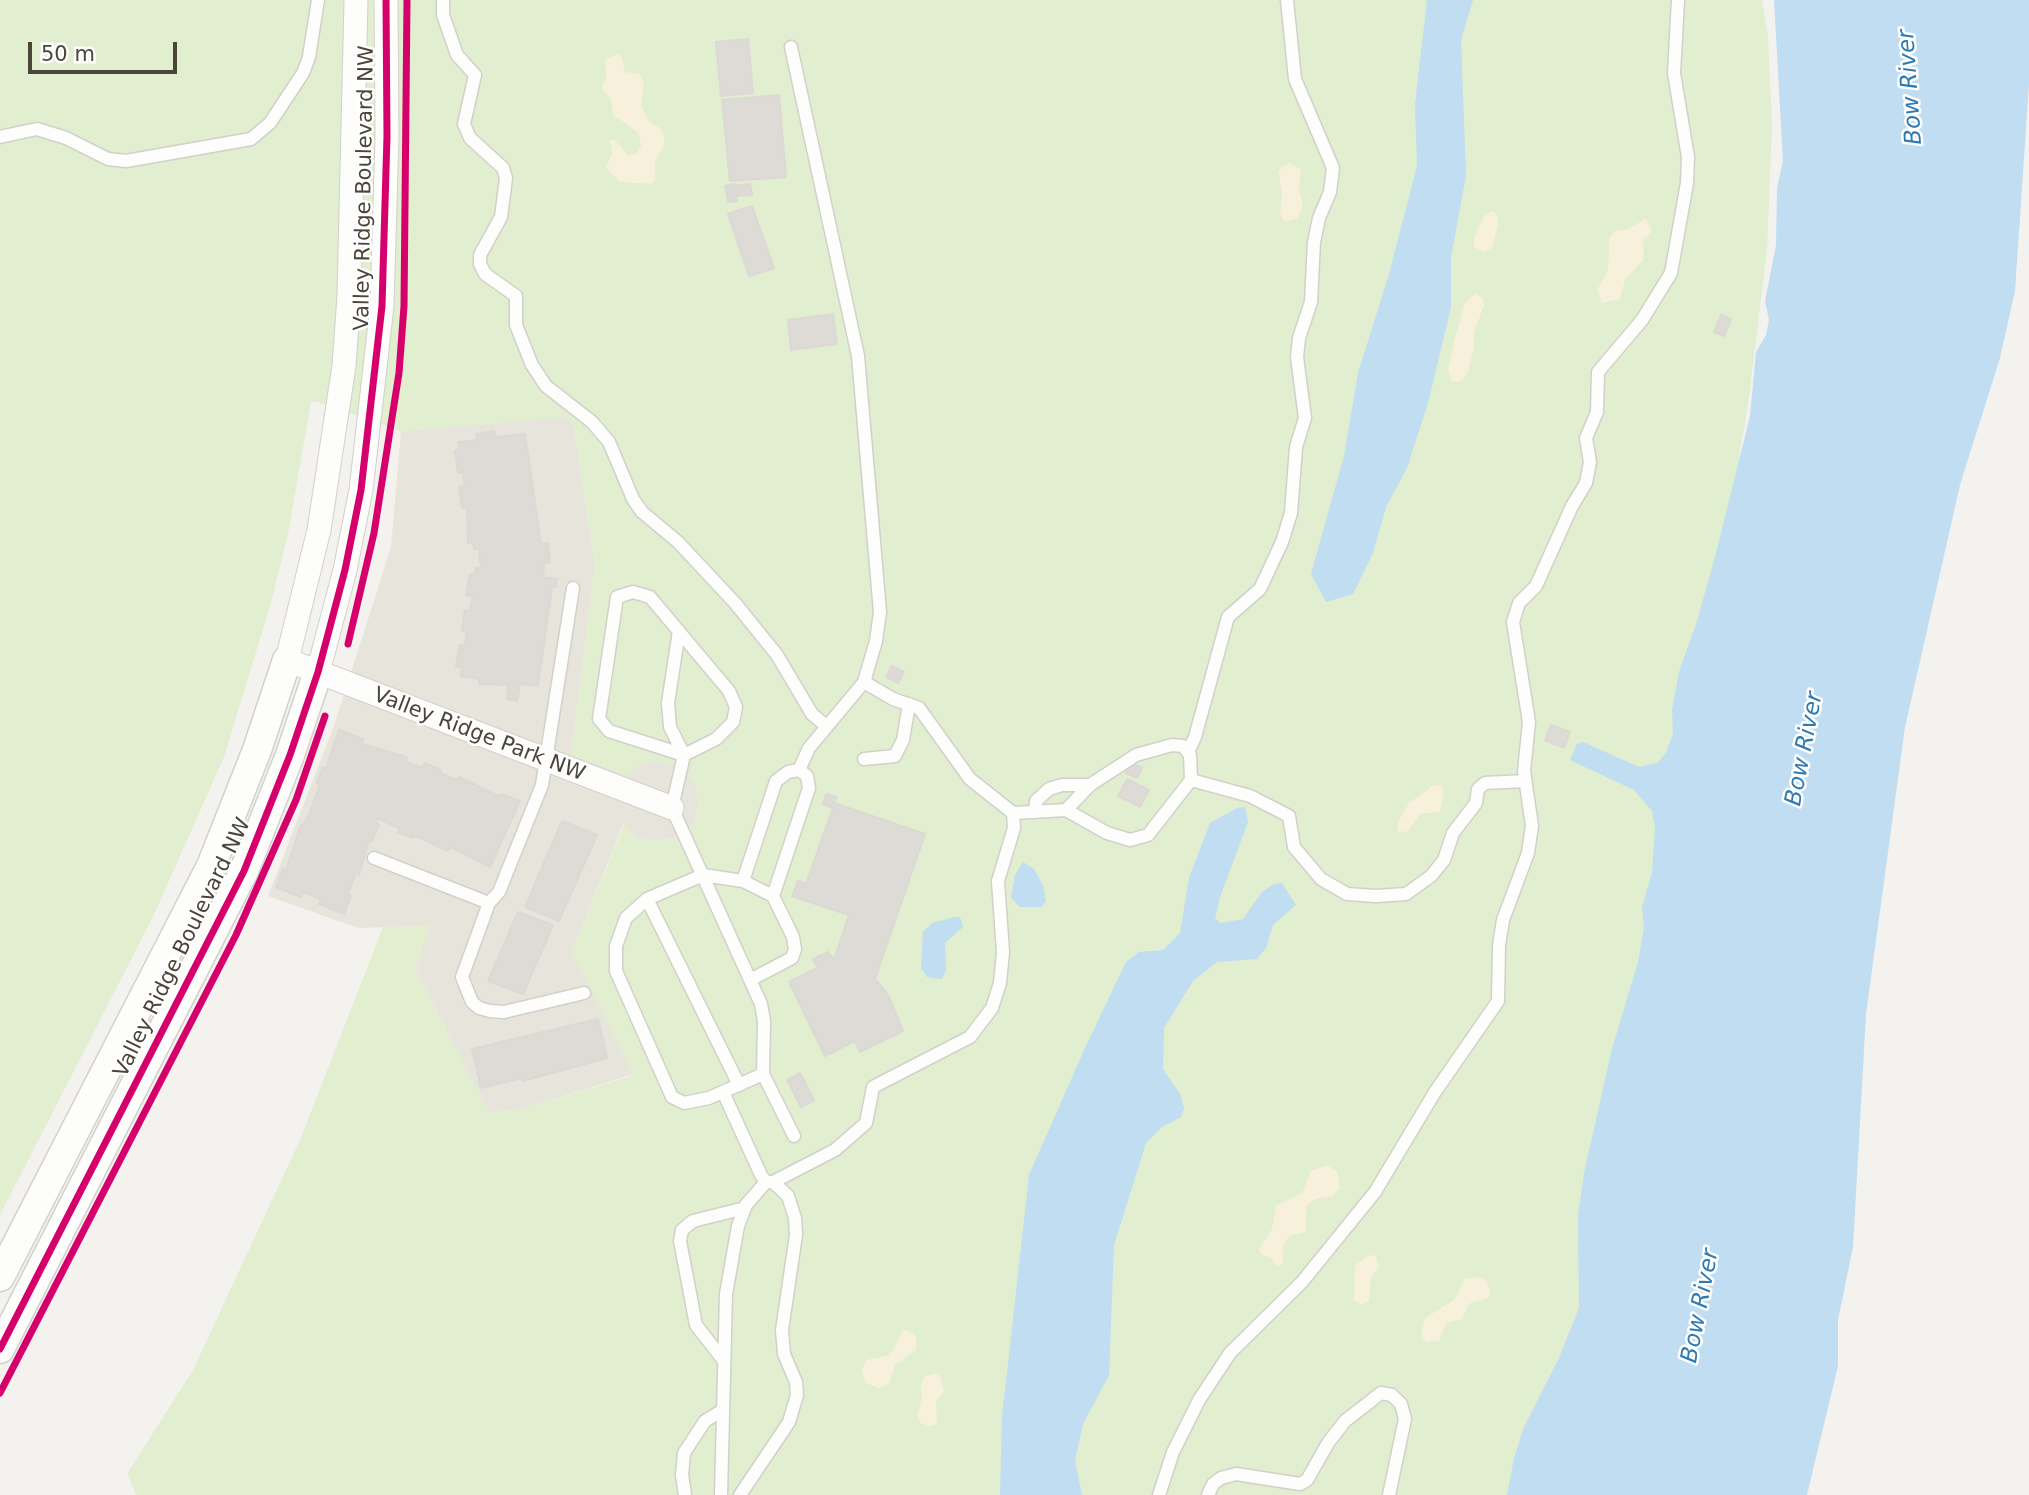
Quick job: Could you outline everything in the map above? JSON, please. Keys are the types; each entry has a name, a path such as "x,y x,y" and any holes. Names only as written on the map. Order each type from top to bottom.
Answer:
{"street":[{"name":"Valley Ridge Boulevard NW","path":"0,1278 211,866 257,750 287,660 319,530 344,366 349,296 356,0"},
{"name":"Valley Ridge Boulevard NW","path":"0,1349 244,871 290,755 318,671 354,527 369,436 381,319 387,136 386,0"},
{"name":"Valley Ridge Park NW","path":"287,660 672,808"}],"lane":[{"path":"0,137 37,129 66,138 108,159 126,160 251,139 270,124 303,73 309,57 318,0"},
{"path":"443,0 443,15 457,55 475,75 464,124 470,138 503,168 506,178 501,218 480,255 480,264 485,274 516,296 516,325 532,365 546,386 592,422 608,442 633,499 642,512 678,542 736,603 778,655 812,714 826,726"},
{"path":"864,682 919,708 970,779 1013,813 1066,810 1107,833 1130,840 1148,835 1191,780 1188,752 1195,737 1228,617 1260,589 1270,574 1282,542 1291,513 1296,447 1306,418 1297,357 1299,338 1311,302 1316,230 1330,192 1333,168 1295,79 1287,0"},
{"path":"1159,1495 1173,1452 1199,1400 1230,1353 1302,1282 1375,1192 1435,1092 1498,1001 1499,945 1503,920 1528,853 1532,826 1525,781 1529,722 1513,622 1519,603 1536,586 1590,471 1586,438 1597,412 1598,372 1642,320 1666,285 1675,258 1688,157 1674,73 1678,0"},
{"path":"791,47 858,356 880,612 876,641 864,682 809,748 799,770"},
{"path":"573,588 542,785 499,892 489,903 462,977 472,1002 479,1008 504,1012 584,993"},
{"path":"633,592 650,597 729,691 736,707 733,722 716,739 684,755 610,731 599,719 617,597 633,592"},
{"path":"679,631 668,703 670,727 684,755 672,808 750,980 764,1021 763,1074 794,1136"},
{"path":"864,759 895,756 903,740 909,705"},
{"path":"1066,810 1090,785 1136,755 1172,745 1183,747 1188,752"},
{"path":"743,881 776,781 788,772 799,770 807,776 809,788 773,896"},
{"path":"1191,780 1250,796 1289,816 1294,847 1321,879 1347,894 1376,896 1406,894 1431,876 1444,860 1453,832 1476,803 1478,789 1485,783 1525,781"},
{"path":"1035,812 1036,801 1049,789 1062,785 1090,785"},
{"path":"721,1495 726,1294 738,1226 745,1208 769,1182 835,1150 866,1124 873,1087 944,1053 970,1037 982,1024 992,1008 1000,984 1003,952 998,881 1014,828 1013,813"},
{"path":"374,858 489,903"},
{"path":"750,980 792,958 796,949 773,896 743,881 703,875 647,899 626,918 616,946 616,971 672,1097 684,1103 723,1092 763,1074"},
{"path":"647,899 739,1085"},
{"path":"723,1092 769,1182 788,1196 795,1218 796,1234 782,1330 785,1354 796,1382 797,1395 789,1422 740,1495"},
{"path":"724,1361 696,1325 680,1241 682,1230 693,1221 745,1208"},
{"path":"1208,1495 1213,1484 1221,1478 1236,1474 1300,1484 1307,1480 1345,1421 1381,1393 1392,1395 1401,1404 1405,1419 1389,1495"},
{"path":"685,1495 682,1475 684,1453 705,1421 723,1410"}],"shaded area":[{"path":"572,416 595,565 571,755 639,766 653,761 669,764 687,774 697,788 698,805 695,821 678,838 653,841 638,838 623,825 572,952 634,1074 525,1108 489,1113 415,969 429,926 358,928 268,896 334,726 391,547 401,431"}],"green space":[{"path":"0,0 1762,0 1768,37 1772,126 1767,250 1748,405 1594,1324 1524,1495 136,1495 127,1474 193,1370 300,1140 383,927 430,926 415,969 489,1113 525,1108 634,1075 572,952 624,825 638,838 653,841 678,838 695,821 697,788 687,774 669,764 653,761 639,766 628,776 571,755 595,565 572,417 401,431 318,402 311,402 288,534 271,603 224,757 153,917 0,1215"}],"sand":[{"path":"618,54 622,58 625,72 639,74 644,81 641,105 649,121 661,129 664,138 664,146 655,162 655,180 651,184 620,182 606,168 612,153 610,140 615,140 628,155 636,154 641,147 639,133 613,115 611,99 601,88 606,79 605,60"},
{"path":"1289,163 1301,169 1299,189 1303,205 1298,218 1285,222 1280,214 1282,192 1278,171"},
{"path":"1491,211 1497,214 1498,225 1492,248 1484,252 1474,247 1474,238 1484,216"},
{"path":"1646,218 1652,232 1643,240 1644,259 1625,280 1620,299 1602,303 1597,290 1608,270 1609,238 1615,231 1629,229"},
{"path":"1476,293 1484,300 1484,305 1474,333 1474,347 1468,372 1462,381 1452,382 1448,369 1456,334 1465,303"},
{"path":"1434,785 1441,786 1444,792 1440,812 1420,814 1408,832 1397,831 1398,821 1409,803"},
{"path":"1327,1165 1337,1171 1340,1188 1333,1196 1316,1199 1307,1205 1305,1232 1289,1236 1283,1246 1283,1262 1279,1266 1271,1258 1261,1254 1259,1249 1272,1229 1276,1206 1302,1193 1311,1171"},
{"path":"1369,1255 1376,1256 1379,1266 1371,1278 1369,1301 1363,1305 1354,1301 1355,1265"},
{"path":"1482,1277 1491,1293 1488,1298 1470,1303 1462,1319 1446,1323 1439,1341 1426,1342 1421,1335 1425,1318 1454,1300 1465,1279"},
{"path":"903,1330 916,1337 916,1350 895,1365 889,1384 879,1388 865,1383 862,1369 866,1360 890,1355"},
{"path":"935,1373 940,1376 944,1391 936,1402 937,1424 929,1426 920,1423 917,1415 922,1398 920,1386 925,1376"}],"water":[{"path":"1427,0 1473,0 1461,40 1466,176 1451,257 1451,307 1428,403 1407,468 1386,507 1373,553 1353,594 1326,602 1311,574 1344,456 1358,373 1389,274 1417,166 1415,104"},
{"name":"Bow River","path":"1774,0 2029,0 2029,84 2015,291 2000,358 1960,485 1905,727 1866,1014 1853,1247 1838,1320 1838,1366 1807,1495 1507,1495 1514,1458 1524,1427 1559,1358 1579,1308 1578,1215 1584,1173 1612,1049 1638,962 1644,928 1642,908 1652,872 1655,828 1652,811 1634,790 1570,760 1577,744 1583,742 1639,767 1657,763 1666,753 1673,733 1672,710 1679,672 1716,553 1750,416 1756,352 1766,335 1769,320 1765,301 1776,245 1777,188 1783,161"},
{"path":"1245,807 1248,822 1220,897 1215,919 1221,923 1243,919 1262,892 1274,884 1282,883 1296,905 1273,925 1266,948 1257,959 1217,962 1193,981 1164,1028 1163,1069 1180,1094 1184,1108 1181,1117 1162,1127 1146,1143 1114,1245 1109,1375 1083,1424 1075,1461 1082,1495 1000,1495 1002,1417 1029,1175 1126,962 1139,952 1163,950 1180,933 1189,878 1210,823 1237,808"},
{"path":"1023,862 1034,869 1043,886 1046,901 1041,907 1020,907 1011,898 1015,875"},
{"path":"960,917 963,927 945,943 946,970 942,979 927,977 921,968 923,932 932,923"}],"building":[{"path":"748,39 753,93 721,96 716,42"},
{"path":"779,95 786,177 730,181 722,100"},
{"path":"735,184 737,201 728,202 725,186"},
{"path":"750,184 752,195 738,196 737,185"},
{"path":"752,206 774,268 749,276 728,214"},
{"path":"833,314 837,344 791,350 788,320"},
{"path":"1721,315 1731,319 1724,336 1714,332"},
{"path":"494,431 495,437 525,434 541,544 548,543 550,562 544,563 543,577 557,579 556,587 552,587 538,686 520,684 517,701 507,699 508,685 479,684 479,679 461,676 462,667 456,666 460,645 465,646 467,632 462,631 465,610 470,611 473,596 466,595 470,574 475,575 476,568 481,568 479,549 474,549 473,543 468,543 467,508 462,508 459,487 465,486 463,472 458,473 455,451 459,450 458,442 478,440 476,434"},
{"path":"892,666 904,672 898,683 886,677"},
{"path":"1551,725 1570,732 1564,748 1545,740"},
{"path":"339,730 363,739 362,744 407,757 405,761 411,764 423,767 424,763 457,780 459,777 500,797 501,794 520,801 490,867 455,849 449,847 448,851 415,835 414,838 398,832 399,828 377,818 376,823 379,825 372,841 369,840 359,875 356,873 344,914 319,904 321,899 303,892 301,897 276,887 283,869 286,870 301,825 303,826 309,814 320,785 317,783 323,767 326,768"},
{"path":"1132,763 1142,768 1137,778 1126,773"},
{"path":"1127,779 1149,790 1140,807 1118,796"},
{"path":"826,794 836,797 834,803 925,834 875,979 888,995 903,1031 860,1052 855,1041 825,1056 789,982 818,968 813,959 828,952 834,960 849,915 792,896 798,881 806,884 833,808 823,804"},
{"path":"562,821 597,835 559,921 525,907"},
{"path":"518,912 553,925 523,994 488,981"},
{"path":"598,1019 607,1058 523,1081 522,1078 481,1088 472,1049"},
{"path":"800,1073 814,1100 801,1107 787,1080"}],"cycle path":[{"path":"0,1349 244,871 290,755 318,672 345,570 361,490 382,306 387,136 386,0"},
{"path":"348,644 374,533 399,373 404,306 407,0"},
{"path":"0,1393 236,935 296,800 325,716"}]}
